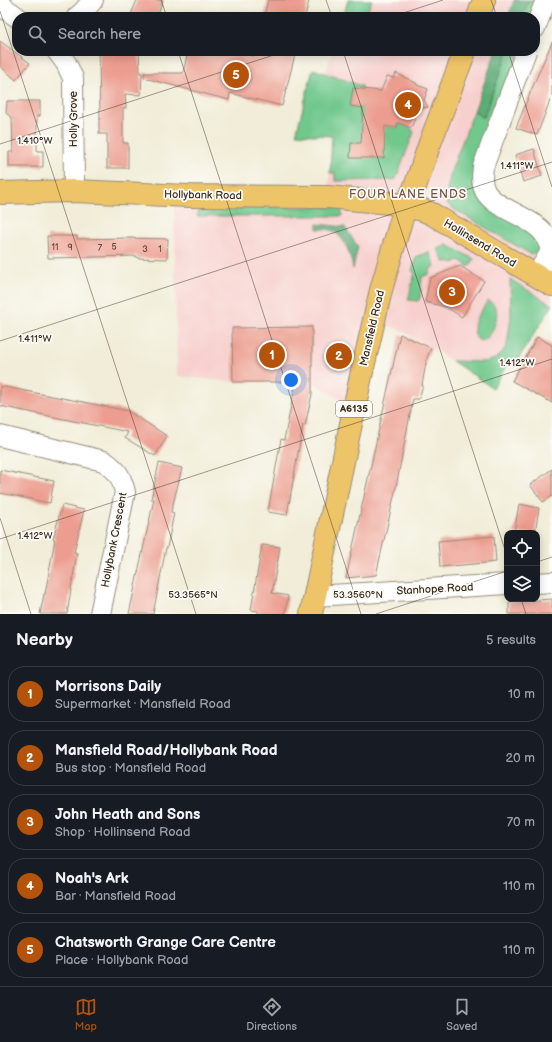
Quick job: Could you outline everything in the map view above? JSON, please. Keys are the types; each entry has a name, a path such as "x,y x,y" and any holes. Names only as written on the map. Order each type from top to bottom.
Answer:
{"main road":[{"path":"480,12 484,0"},
{"name":"Mansfield Road","path":"313,605 359,382 381,290 406,206 416,184 463,56"},
{"name":"Hollybank Road","path":"0,193 74,191 189,196 328,197 406,206"},
{"name":"Hollinsend Road","path":"406,206 432,214 544,280"}],"street":[{"path":"82,12 93,0"},
{"path":"540,15 546,0"},
{"name":"Holly Grove","path":"61,56 66,62 73,78 74,191"},
{"path":"524,56 483,167 482,181 485,191 492,199 539,225 546,232 550,242 550,252 544,280"},
{"name":"Hollybank Crescent","path":"0,436 104,461 113,467 122,478 125,492 100,614"},
{"path":"540,583 552,582"},
{"name":"Stanhope Road","path":"313,605 504,584"}],"shaded area":[{"path":"348,0 514,0 510,12 344,12"},
{"path":"330,56 494,56 451,171 446,195 447,204 532,255 552,273 552,306 516,362 511,358 493,388 402,331 374,319 354,408 312,382 233,382 177,376 174,195 328,197 332,136 296,134 313,69 325,74"}],"green space":[{"path":"348,0 372,0 367,12 344,12"},
{"path":"514,0 529,0 524,12 510,12"},
{"path":"529,0 538,0 534,12 524,12"},
{"path":"494,56 506,56 483,118 474,111"},
{"path":"506,56 517,56 475,184 542,240 541,248 532,255 447,204 446,196 451,171 474,111 484,117"},
{"path":"313,69 362,86 362,89 353,88 350,106 363,108 385,126 397,128 398,123 411,128 414,132 396,179 335,181 335,173 330,173 332,136 296,134"},
{"path":"206,207 342,207 342,216 197,216 199,211"},
{"path":"317,224 345,227 358,247 353,269 346,244 338,234 326,229 317,229"},
{"path":"447,245 474,259 469,267 459,260 453,263 444,262 438,249"},
{"path":"429,252 435,266 431,268 429,274 422,277 420,298 418,301 408,300 415,272 412,271 416,257"},
{"path":"510,279 552,306 516,362 511,358 493,388 452,361 486,362 497,358 503,351 507,345 511,316"},
{"path":"488,300 493,304 497,317 490,335 481,341 476,338 474,325"}],"building":[{"path":"137,0 163,0 159,12 132,12"},
{"path":"268,0 309,0 306,12 265,12"},
{"path":"0,41 12,50 12,56 20,56 30,63 16,80 0,66"},
{"path":"552,42 552,95 537,135 516,128"},
{"path":"99,56 139,56 140,73 142,73 141,95 125,94 126,108 123,108 123,143 128,143 128,168 107,168 107,134 99,134"},
{"path":"187,56 295,56 282,106 230,93 229,100 144,78 144,73 183,73"},
{"path":"396,73 416,83 417,85 428,89 424,100 428,107 419,109 411,128 398,123 397,128 385,126 384,158 350,158 351,143 361,143 363,108 350,106 353,88 381,91 387,76 394,78"},
{"path":"7,101 40,101 40,116 37,116 37,151 43,151 43,167 9,167 9,152 13,152 12,118 6,113"},
{"path":"534,149 542,176 523,182 515,155"},
{"path":"47,236 77,236 77,239 168,239 167,259 137,258 137,256 48,258"},
{"path":"460,266 484,281 462,317 446,307 425,302 430,278"},
{"path":"312,327 312,394 305,426 303,425 287,515 268,512 281,439 284,440 296,382 233,382 232,328"},
{"path":"400,334 431,348 427,358 423,385 419,399 413,399 395,492 376,575 346,578"},
{"path":"537,337 552,345 552,403 512,381"},
{"path":"0,386 128,411 167,436 155,456 125,438 128,432 0,406"},
{"path":"159,463 182,468 171,512 174,513 153,614 129,614 154,499 151,499"},
{"path":"552,469 552,496 543,502 530,485"},
{"path":"0,470 54,481 50,503 0,493"},
{"path":"519,504 539,508 535,530 515,530"},
{"path":"62,505 84,510 74,552 77,553 67,614 40,614 55,539 53,539"},
{"path":"494,536 496,562 440,567 438,541"},
{"path":"262,545 280,547 272,593 288,596 285,614 258,614 258,611 251,610"},
{"path":"552,599 552,614 509,614 509,602 540,602 540,600"}],"place":[{"name":"Chatsworth Grange Care Centre","path":"236,75"},
{"name":"Noah's Ark","path":"408,105"},
{"name":"John Heath and Sons","path":"452,292"},
{"name":"Morrisons Daily","path":"272,355"},
{"name":"Mansfield Road/Hollybank Road","path":"339,356"}],"district":[{"name":"FOUR LANE ENDS","path":"408,194"}]}
